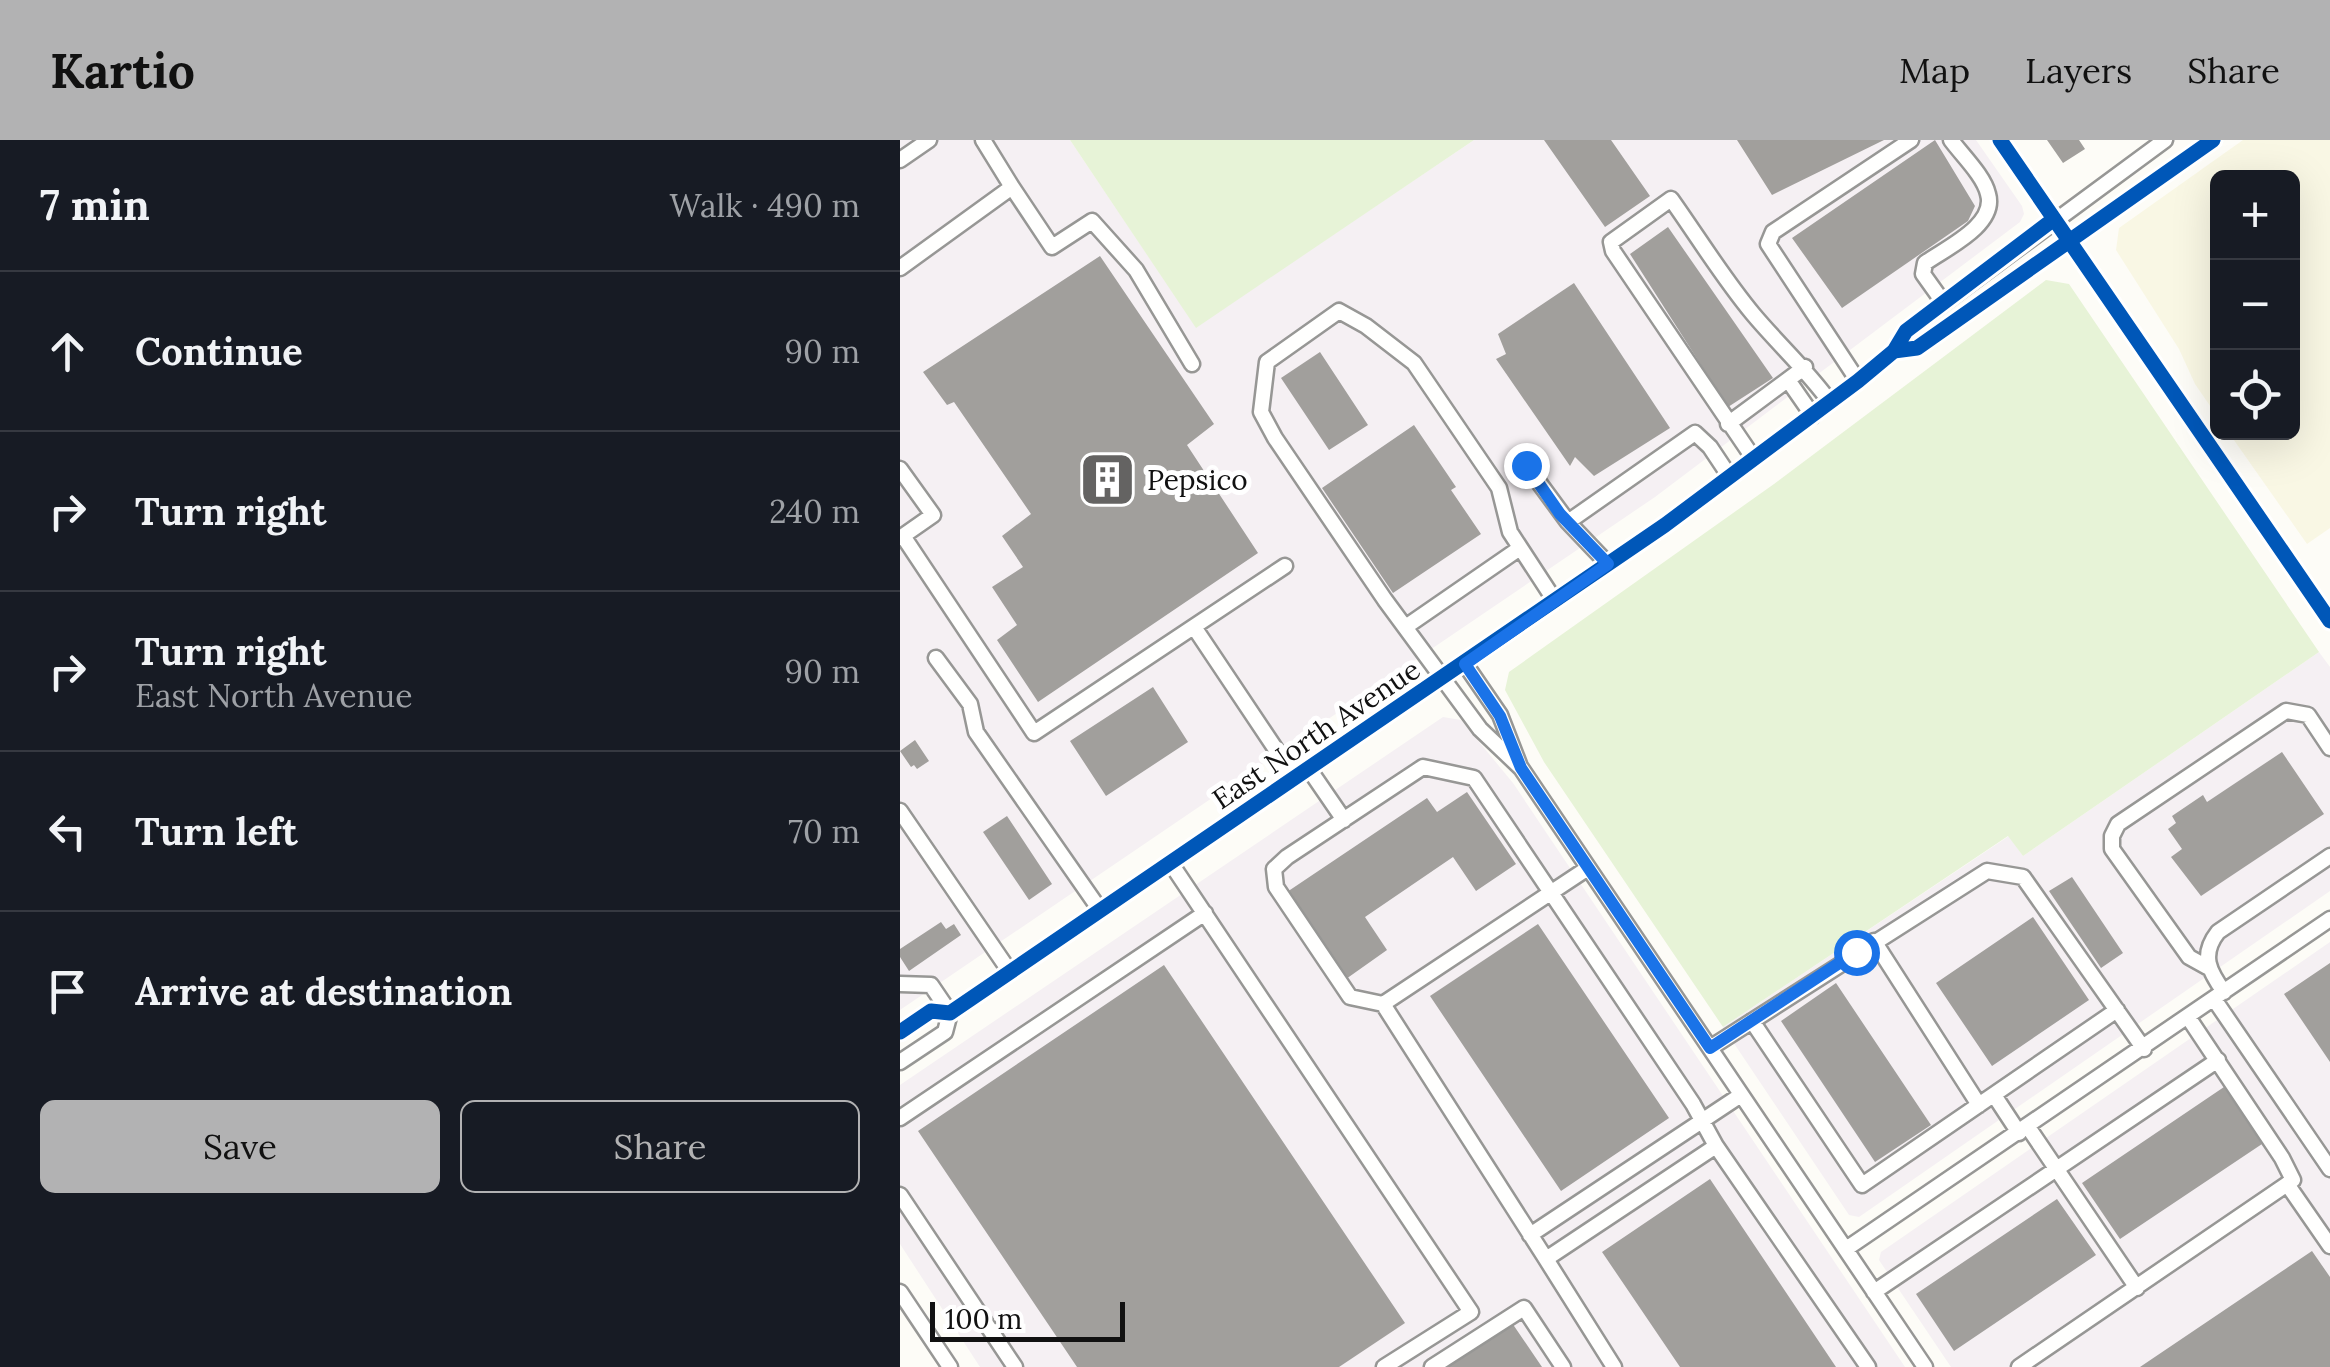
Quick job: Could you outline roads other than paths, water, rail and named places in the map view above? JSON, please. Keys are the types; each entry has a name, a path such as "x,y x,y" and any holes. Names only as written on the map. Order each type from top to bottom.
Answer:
{"street":[{"path":"900,160 929,140"},
{"path":"983,140 1052,247 1092,220 1136,270 1192,364"},
{"path":"1858,380 1768,244 1773,232 1911,140"},
{"path":"1943,302 1923,274 1926,262 1980,224 1988,206 1988,192 1951,140"},
{"path":"2000,140 2330,621"},
{"name":"East North Avenue","path":"900,1032 931,1012 950,1012 1608,564 1813,416 1894,350 1906,330 2165,140"},
{"name":"East North Avenue","path":"1894,350 1917,348 2213,140"},
{"path":"900,268 1012,187"},
{"path":"1754,459 1613,251 1611,242 1644,216 1670,199 1749,310 1806,367 1830,402"},
{"path":"1521,768 1480,729 1384,600 1275,438 1261,412 1267,362 1339,312 1366,326 1414,363 1499,488 1510,532 1554,601"},
{"path":"1728,424 1806,367"},
{"path":"1788,380 1813,416"},
{"path":"1568,522 1695,434 1710,447 1730,477"},
{"path":"1526,465 1568,522 1608,564"},
{"path":"900,469 933,515 902,537 1034,733 1285,566"},
{"path":"1407,626 1520,548"},
{"path":"1194,628 1302,774 1344,820"},
{"path":"936,658 970,704 976,732 1100,910"},
{"path":"1465,664 1500,716 1521,768 1846,1249 1918,1364"},
{"path":"2207,967 2189,957 2112,849 2112,836 2118,824 2286,710 2308,715 2330,748"},
{"path":"1588,868 1551,892 1384,1004 1350,997 1273,879 1274,869 1287,857 1422,768 1474,778 1551,892 1693,1104 1716,1146 1868,1367"},
{"path":"900,811 1010,972"},
{"path":"2330,856 2218,932 2209,944 2207,967 2219,996 2330,1169"},
{"path":"1170,862 1471,1312 1384,1367"},
{"path":"1710,1048 1988,871 2024,878 2144,1049"},
{"path":"900,1118 1205,913"},
{"path":"1846,1249 2330,920"},
{"path":"1874,941 1979,1105"},
{"path":"900,984 931,985 950,1012"},
{"path":"1384,1004 1614,1367"},
{"path":"1752,1021 1862,1185 2116,1010"},
{"name":"East North Avenue","path":"900,1062 945,1032 950,1012"},
{"path":"2019,1367 2293,1180 2188,1017"},
{"path":"1874,1292 2218,1060"},
{"path":"1530,1235 1741,1094"},
{"path":"1994,1094 2056,1168 2137,1288"},
{"path":"1546,1260 1716,1146"},
{"path":"2287,1184 2330,1246"},
{"path":"902,1201 1015,1367"},
{"path":"900,1292 950,1367"},
{"path":"1432,1367 1524,1308 1564,1367"}],"place":[{"name":"Pepsico","path":"1108,480"}]}
